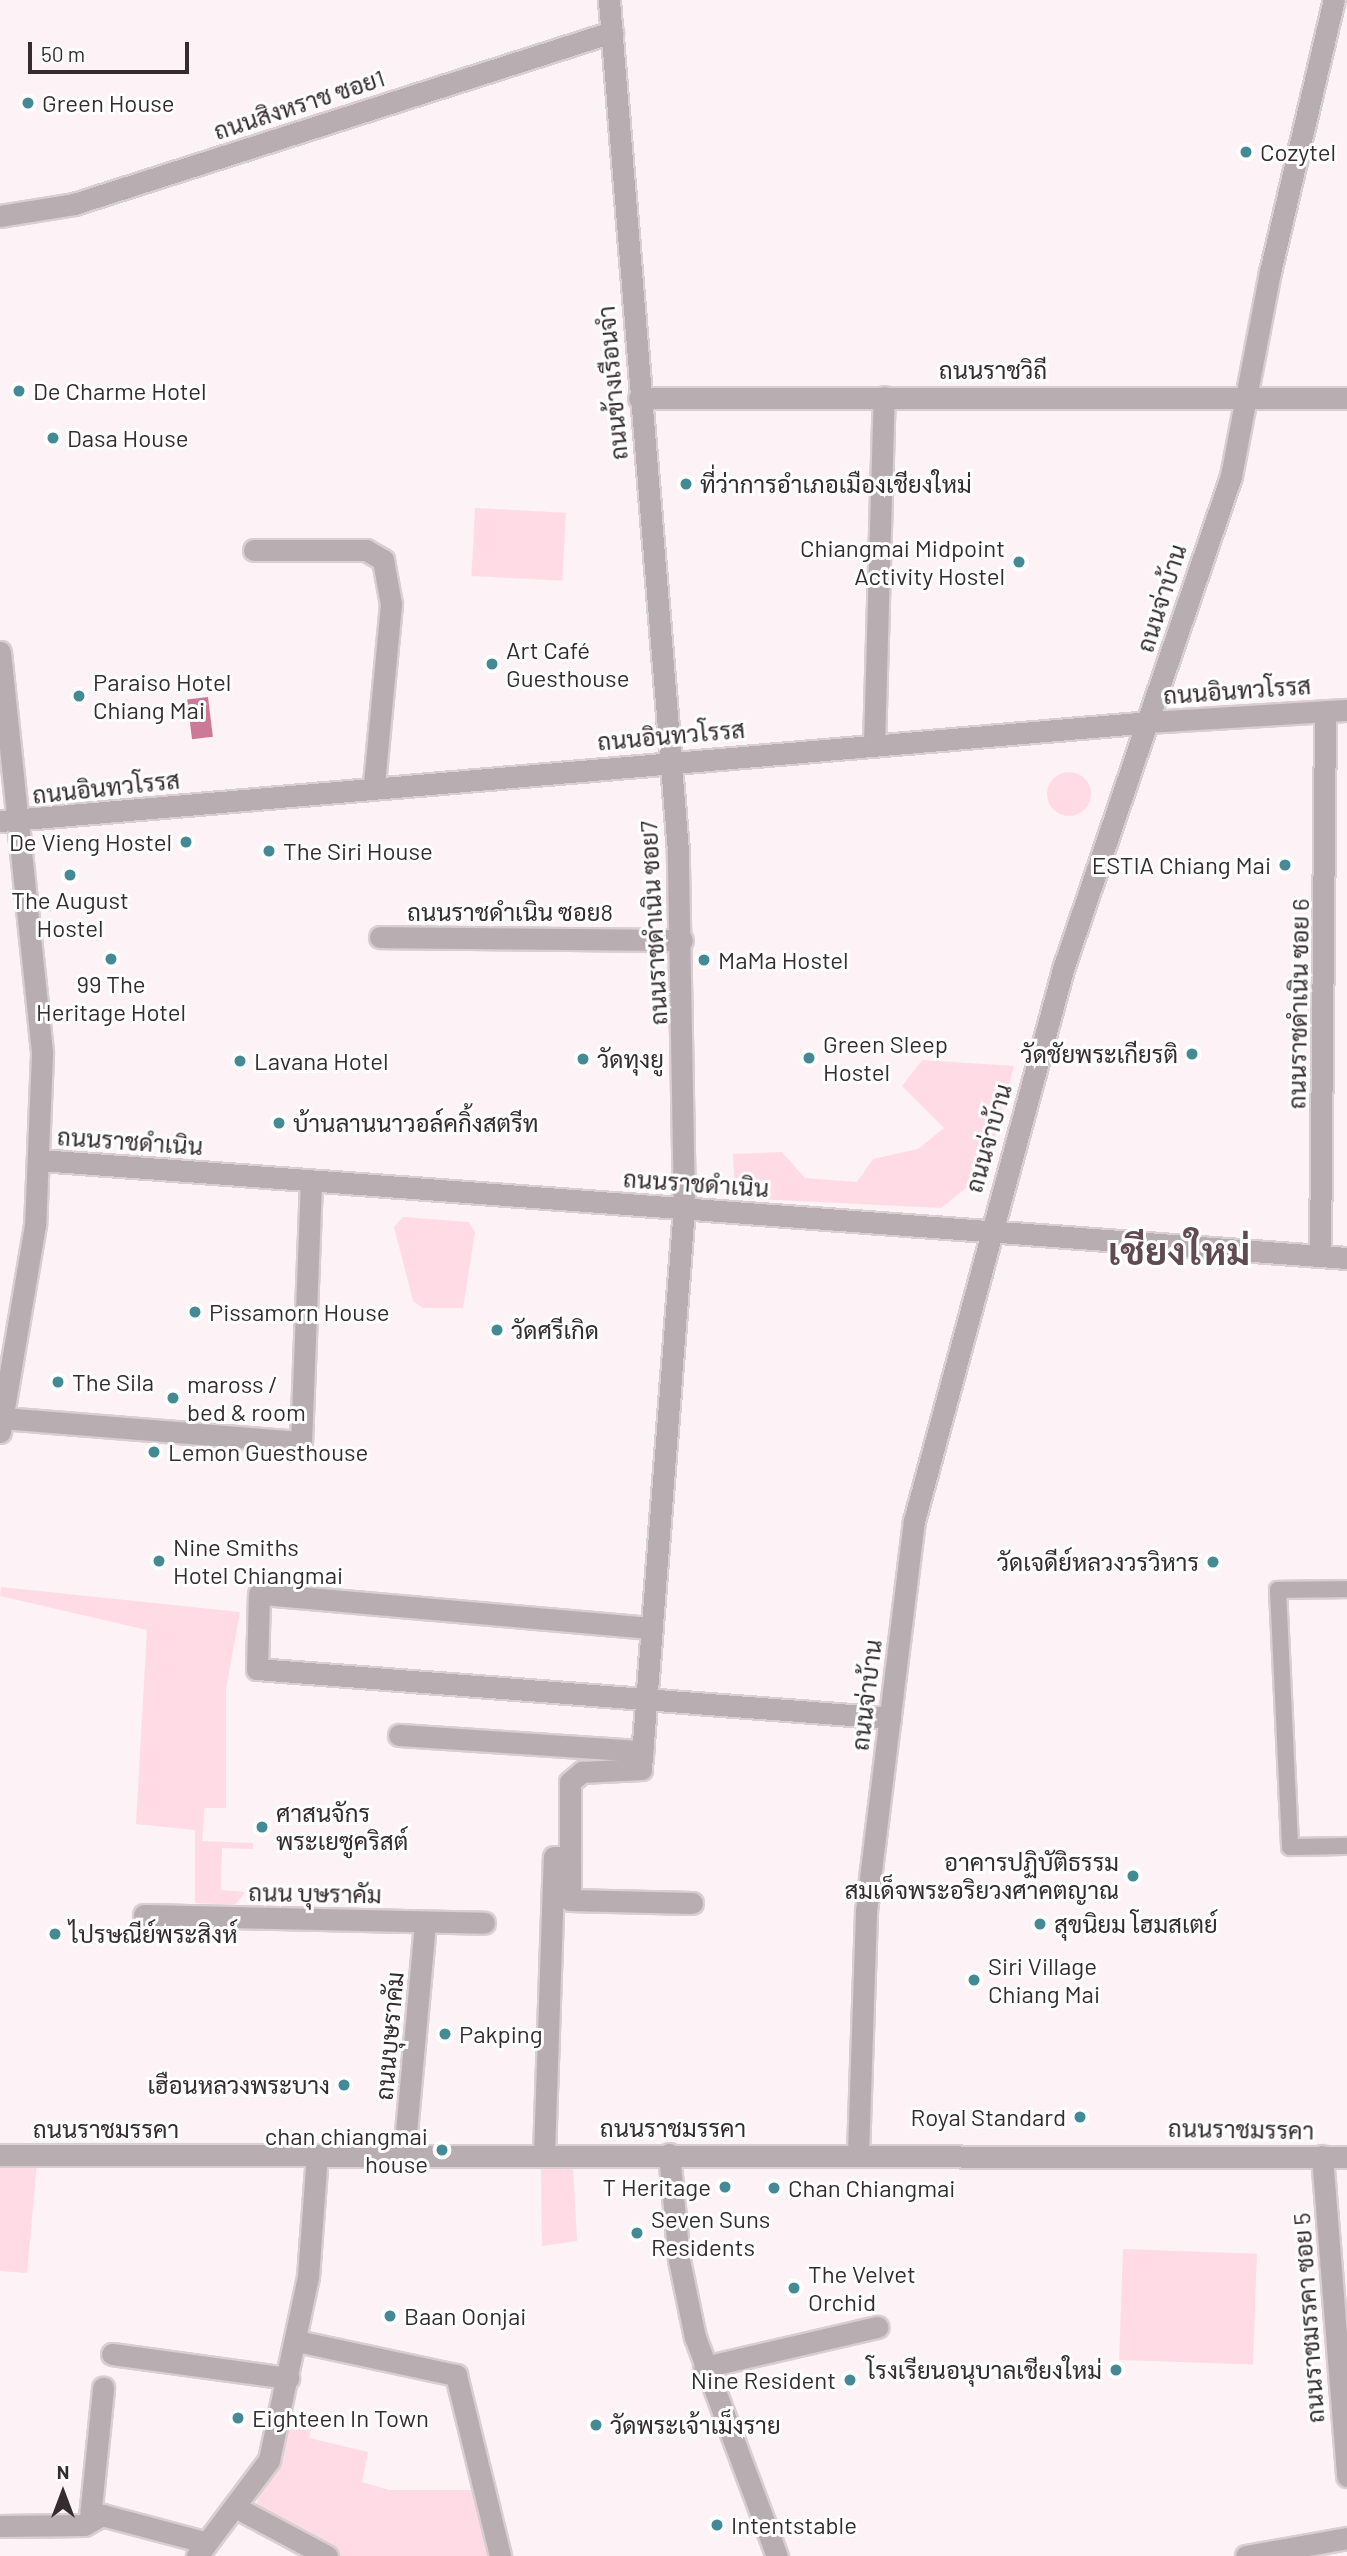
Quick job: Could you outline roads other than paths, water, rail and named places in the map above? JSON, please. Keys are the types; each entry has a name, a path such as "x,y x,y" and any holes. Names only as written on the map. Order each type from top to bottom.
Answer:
{"street":[{"name":"ถนนข้างเรือนจำ","path":"609,0 639,398 671,762"},
{"name":"ถนนจ่าบ้าน","path":"858,2154 866,1911 914,1521 988,1231 1063,969 1231,476 1246,394 1334,0"},
{"name":"ถนนสิงหราช ซอย1","path":"0,216 74,204 612,32"},
{"name":"ถนนราชวิถี","path":"639,398 1246,394 1347,398"},
{"path":"874,745 884,397"},
{"path":"254,550 366,550 383,560 391,604 374,784"},
{"path":"0,652 22,822 41,1027 40,1160 1,1425 301,1443 311,1181"},
{"name":"ถนนอินทวโรรส","path":"0,821 22,822 374,784 1149,722 1347,710"},
{"name":"ถนนราชดำเนิน ซอย 6","path":"1320,1256 1337,893 1325,711"},
{"name":"ถนนราชดำเนิน ซอย7","path":"642,1751 684,1208 681,940 671,762"},
{"path":"0,827 26,862"},
{"name":"ถนนราชดำเนิน ซอย8","path":"380,937 681,940"},
{"name":"ถนนราชดำเนิน","path":"40,1160 1347,1258"},
{"path":"1347,1589 1278,1590 1290,1847 1347,1846"},
{"path":"650,1628 259,1594 257,1669 645,1695 890,1718"},
{"path":"399,1735 642,1751 641,1769 634,1773 574,1775 570,1900 692,1903"},
{"path":"544,2154 554,1857 570,1857"},
{"name":"ถนน บุษราคัม","path":"144,1915 484,1923"},
{"name":"ถนนบุษราคัม","path":"404,2154 425,1922"},
{"path":"669,2154 679,2260 704,2367 776,2556"},
{"name":"ถนนราชมรรคา","path":"0,2155 858,2154 1347,2157"},
{"path":"90,2517 201,2549 237,2508 269,2460 297,2341 317,2155"},
{"name":"ถนนราชมรรคา ซอย 5","path":"1322,2156 1347,2476"},
{"path":"704,2367 877,2327"},
{"path":"297,2341 456,2375 500,2556"},
{"path":"112,2354 288,2378"},
{"path":"0,2526 84,2525 90,2517 103,2388"},
{"path":"237,2508 327,2556"},
{"path":"1245,2556 1320,2548 1347,2538"}],"place":[{"name":"Green House","path":"28,103"},
{"name":"Cozytel","path":"1246,152"},
{"name":"De Charme Hotel","path":"19,391"},
{"name":"Dasa House","path":"53,438"},
{"name":"ที่ว่าการอำเภอเมืองเชียงใหม่","path":"686,484"},
{"name":"Chiangmai Midpoint Activity Hostel","path":"1019,562"},
{"name":"Art Café Guesthouse","path":"492,664"},
{"name":"Paraiso Hotel Chiang Mai","path":"79,696"},
{"name":"De Vieng Hostel","path":"186,842"},
{"name":"The Siri House","path":"269,851"},
{"name":"ESTIA Chiang Mai","path":"1285,865"},
{"name":"The August Hostel","path":"70,875"},
{"name":"99 The Heritage Hotel","path":"111,959"},
{"name":"MaMa Hostel","path":"704,960"},
{"name":"วัดชัยพระเกียรติ","path":"1192,1054"},
{"name":"Green Sleep Hostel","path":"809,1058"},
{"name":"วัดทุงยู","path":"583,1059"},
{"name":"Lavana Hotel","path":"240,1061"},
{"name":"บ้านลานนาวอล์คกิ้งสตรีท","path":"279,1123"},
{"name":"Pissamorn House","path":"195,1312"},
{"name":"วัดศรีเกิด","path":"497,1330"},
{"name":"The Sila","path":"58,1382"},
{"name":"maross / bed & room","path":"173,1398"},
{"name":"Lemon Guesthouse","path":"154,1452"},
{"name":"Nine Smiths Hotel Chiangmai","path":"159,1561"},
{"name":"วัดเจดีย์หลวงวรวิหาร","path":"1213,1562"},
{"name":"ศาสนจักร พระเยซูคริสต์","path":"262,1827"},
{"name":"อาคารปฏิบัติธรรม สมเด็จพระอริยวงศาคตญาณ","path":"1133,1876"},
{"name":"สุขนิยม โฮมสเตย์","path":"1040,1924"},
{"name":"ไปรษณีย์พระสิงห์","path":"55,1934"},
{"name":"Siri Village Chiang Mai","path":"974,1980"},
{"name":"Pakping","path":"445,2034"},
{"name":"เฮือนหลวงพระบาง","path":"344,2085"},
{"name":"Royal Standard","path":"1080,2117"},
{"name":"chan chiangmai house","path":"442,2150"},
{"name":"T Heritage","path":"725,2187"},
{"name":"Chan Chiangmai","path":"774,2188"},
{"name":"Seven Suns Residents","path":"637,2233"},
{"name":"The Velvet Orchid","path":"794,2288"},
{"name":"Baan Oonjai","path":"390,2316"},
{"name":"โรงเรียนอนุบาลเชียงใหม่","path":"1116,2370"},
{"name":"Nine Resident","path":"850,2380"},
{"name":"Eighteen In Town","path":"238,2418"},
{"name":"วัดพระเจ้าเม็งราย","path":"596,2425"},
{"name":"Intentstable","path":"717,2525"}],"district":[{"name":"เชียงใหม่","path":"1179,1251"}]}
